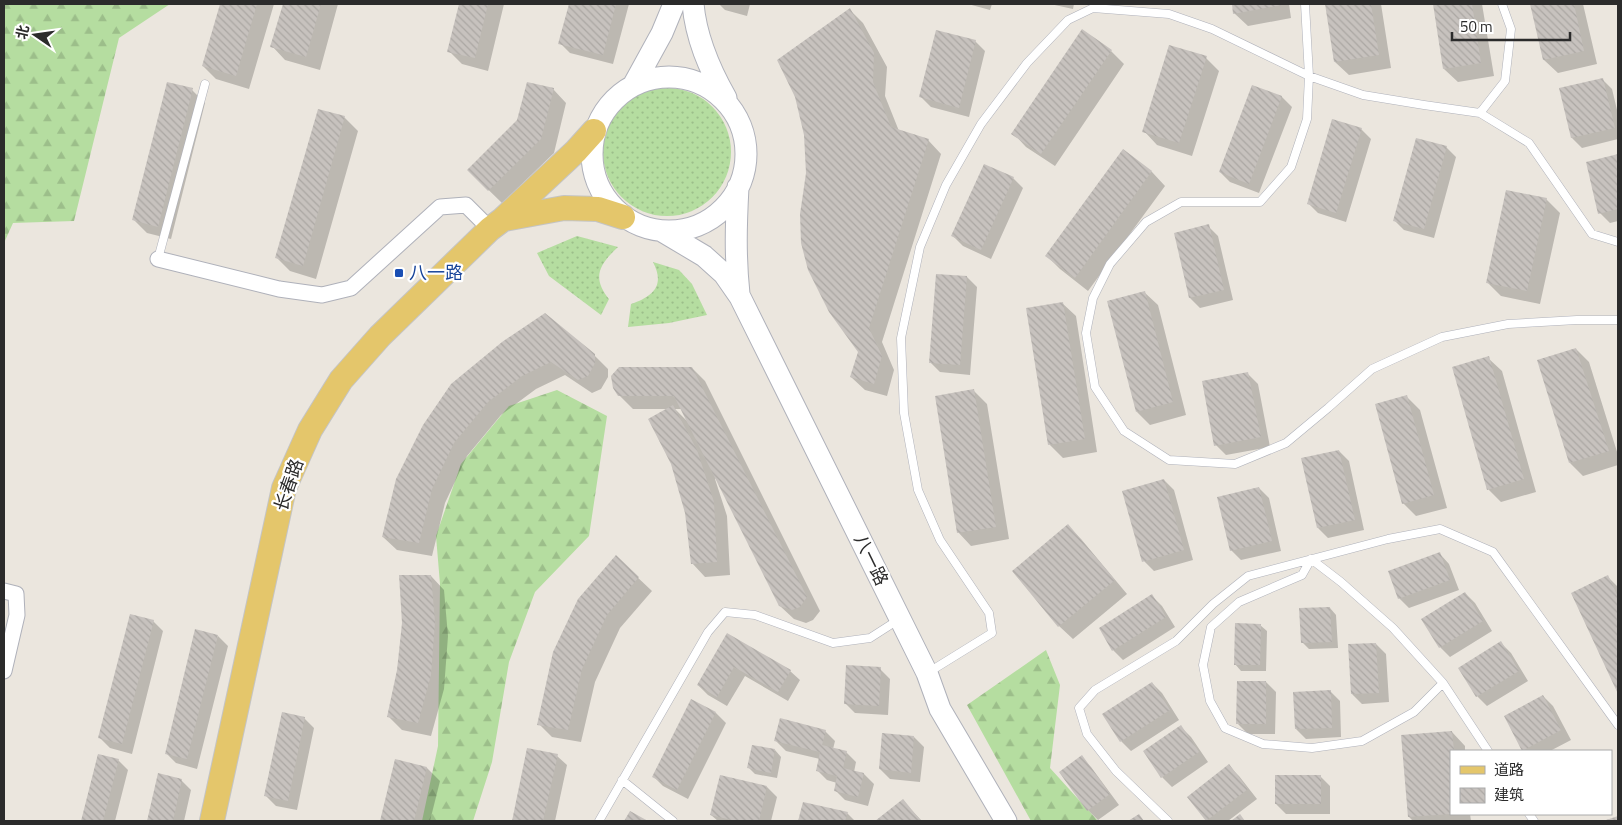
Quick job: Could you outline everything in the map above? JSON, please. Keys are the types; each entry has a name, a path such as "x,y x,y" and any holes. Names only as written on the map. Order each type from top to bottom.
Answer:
{"main road":[{"path":"634,84 662,32 674,4"},
{"path":"693,4 701,46 714,76 742,128 746,161 738,187 735,229 740,296"},
{"path":"623,217 604,197 592,165 594,131 602,113 621,92 634,84 657,76 683,77 713,89 730,105"},
{"name":"长春路","path":"212,821 284,488 310,430 341,380 380,336 576,151 594,131"},
{"path":"496,225 564,208 598,209 623,217 644,228 662,231 685,230 705,222 724,208 738,187"},
{"path":"662,231 704,256 724,274 740,296"},
{"name":"八一路","path":"740,296 927,673 940,709 1006,821"}],"street":[{"path":"158,259 279,289 322,295 350,288 440,207 466,205 496,225"},
{"path":"4,671 16,615 10,592"}],"lane":[{"path":"1305,4 1309,76 1307,119 1291,167 1260,202 1181,202 1146,222 1110,264 1093,298 1086,334 1095,387 1124,431 1169,460 1235,464 1286,443 1372,369 1442,337 1508,324 1618,320"},
{"path":"1480,113 1504,81 1511,28 1502,4"},
{"path":"927,673 992,633 989,613 940,540 918,490 904,413 901,338 920,247 946,185 981,124 1027,63 1068,20 1093,8 1169,14 1212,29 1309,76 1363,95 1480,113 1528,143 1592,234 1618,242"},
{"path":"158,259 205,84"},
{"path":"1168,821 1116,771 1087,734 1079,708 1095,690 1176,641 1213,604 1248,576 1388,539 1440,530 1493,552 1618,725"},
{"path":"1311,559 1302,575 1238,602 1211,626 1203,665 1210,701 1225,728 1263,744 1312,748 1362,741 1414,712 1444,683"},
{"path":"1311,559 1341,582 1393,628 1444,683 1487,750"},
{"path":"598,821 708,632 725,612 755,615 833,643 870,638 900,618"},
{"path":"622,780 673,821"}],"green space":[{"path":"4,4 170,4 119,38 74,221 13,223 4,243"},
{"path":"667,88 680,89 692,93 712,107 726,127 730,139 730,165 726,177 712,197 692,211 680,215 667,216 654,215 642,211 622,197 608,177 604,165 603,152 604,139 608,127 622,107 642,93 654,89"},
{"path":"577,236 618,247 606,259 600,271 600,284 609,299 601,315 549,276 537,253"},
{"path":"653,262 679,270 692,284 707,315 669,323 628,327 631,304 646,297 655,289 658,277"},
{"path":"557,390 607,416 589,536 535,592 509,662 492,762 473,821 422,821 438,746 440,584 436,536 461,464 509,406"},
{"path":"1046,650 1060,685 1050,768 1098,821 1031,821 967,705"}],"building":[{"path":"220,4 257,4 236,76 202,66"},
{"path":"283,4 321,4 306,57 270,47"},
{"path":"459,4 488,4 475,58 447,52"},
{"path":"569,4 616,4 603,55 558,44"},
{"path":"1232,4 1282,4 1282,5 1233,14"},
{"path":"1325,4 1371,4 1379,55 1334,62"},
{"path":"1433,4 1472,4 1481,63 1443,69"},
{"path":"1530,4 1574,4 1584,51 1543,60"},
{"path":"850,8 874,53 873,82 891,127 929,139 869,328 882,356 874,384 850,377 858,352 829,312 808,270 801,243 800,214 806,173 804,135 795,97 777,60"},
{"path":"1082,29 1112,50 1041,154 1011,134"},
{"path":"936,30 976,40 959,108 919,97"},
{"path":"1169,45 1207,56 1179,143 1142,132"},
{"path":"1603,78 1615,128 1571,138 1559,88"},
{"path":"167,82 193,88 158,227 132,220"},
{"path":"527,82 554,88 541,139 488,191 467,170 517,120"},
{"path":"1252,85 1282,96 1249,184 1219,172"},
{"path":"318,109 345,116 303,266 275,258"},
{"path":"1332,119 1362,128 1336,213 1307,204"},
{"path":"1416,138 1447,146 1424,229 1393,221"},
{"path":"1123,149 1152,171 1075,278 1045,256"},
{"path":"1618,154 1618,209 1598,214 1586,162"},
{"path":"984,164 1014,177 981,250 951,236"},
{"path":"1506,190 1547,198 1527,291 1486,283"},
{"path":"1209,224 1224,290 1189,298 1174,233"},
{"path":"936,274 967,276 960,365 929,363"},
{"path":"1145,291 1173,402 1136,412 1107,301"},
{"path":"1063,302 1085,439 1048,445 1026,308"},
{"path":"545,313 595,354 595,363 588,376 578,380 551,362 522,376 488,402 454,443 432,489 419,543 382,537 396,479 423,425 451,384 502,342"},
{"path":"1576,348 1609,451 1569,463 1537,360"},
{"path":"1489,356 1524,479 1487,490 1452,367"},
{"path":"619,367 692,367 807,597 800,607 792,610 779,606 674,396 618,396 613,388 611,376"},
{"path":"1248,372 1261,437 1214,446 1202,381"},
{"path":"974,389 996,527 957,533 935,396"},
{"path":"1407,395 1434,495 1402,504 1375,404"},
{"path":"673,405 697,450 714,502 717,562 691,564 685,513 671,464 648,419"},
{"path":"1339,450 1355,520 1317,528 1301,458"},
{"path":"1164,479 1184,550 1142,562 1122,491"},
{"path":"1259,487 1272,541 1230,551 1217,497"},
{"path":"1068,524 1115,580 1058,627 1012,571"},
{"path":"1440,552 1450,580 1398,599 1388,571"},
{"path":"616,555 639,577 607,615 582,669 568,730 537,725 553,652 578,599"},
{"path":"399,575 431,575 435,622 431,675 418,723 387,717 397,670 402,623"},
{"path":"1608,575 1618,597 1618,694 1571,593"},
{"path":"1465,592 1483,621 1439,648 1421,619"},
{"path":"1152,594 1166,617 1112,651 1099,628"},
{"path":"1330,607 1332,642 1301,643 1299,608"},
{"path":"130,614 154,620 122,744 98,738"},
{"path":"1235,623 1261,624 1260,665 1234,665"},
{"path":"195,629 218,635 187,759 165,754"},
{"path":"727,633 791,670 778,692 734,667 717,697 697,685"},
{"path":"1501,641 1519,671 1476,697 1458,668"},
{"path":"1376,643 1379,693 1351,694 1348,644"},
{"path":"846,665 881,667 879,706 844,704"},
{"path":"1237,681 1266,681 1266,724 1236,724"},
{"path":"1152,682 1170,710 1120,742 1102,714"},
{"path":"1331,690 1332,728 1295,729 1293,692"},
{"path":"1543,695 1561,730 1521,750 1504,716"},
{"path":"691,699 716,712 677,790 652,777"},
{"path":"282,712 305,717 288,801 264,796"},
{"path":"780,718 826,730 822,745 847,751 843,768 864,773 858,797 834,791 837,776 816,771 820,752 774,741"},
{"path":"1181,725 1199,752 1161,778 1143,751"},
{"path":"1452,731 1454,750 1450,750 1450,814 1408,817 1401,735"},
{"path":"882,733 914,736 911,773 879,769"},
{"path":"752,745 775,749 771,773 747,768"},
{"path":"527,748 558,754 543,821 512,821"},
{"path":"98,754 119,759 103,821 81,821"},
{"path":"1082,755 1110,794 1087,811 1059,772"},
{"path":"395,759 427,767 414,821 380,821"},
{"path":"1229,764 1248,789 1206,821 1187,797"},
{"path":"158,773 182,779 173,821 147,821"},
{"path":"720,775 767,786 759,821 736,821 710,815"},
{"path":"1275,775 1321,775 1321,804 1275,804"},
{"path":"903,799 921,821 875,821"},
{"path":"803,802 848,812 845,821 798,821"},
{"path":"630,811 648,821 624,821"},
{"path":"1139,814 1144,821 1128,821"},
{"path":"1240,814 1245,821 1231,821"},
{"path":"1618,816 1618,821 1603,821"}],"place":[{"name":"八一路","path":"399,273"}]}
